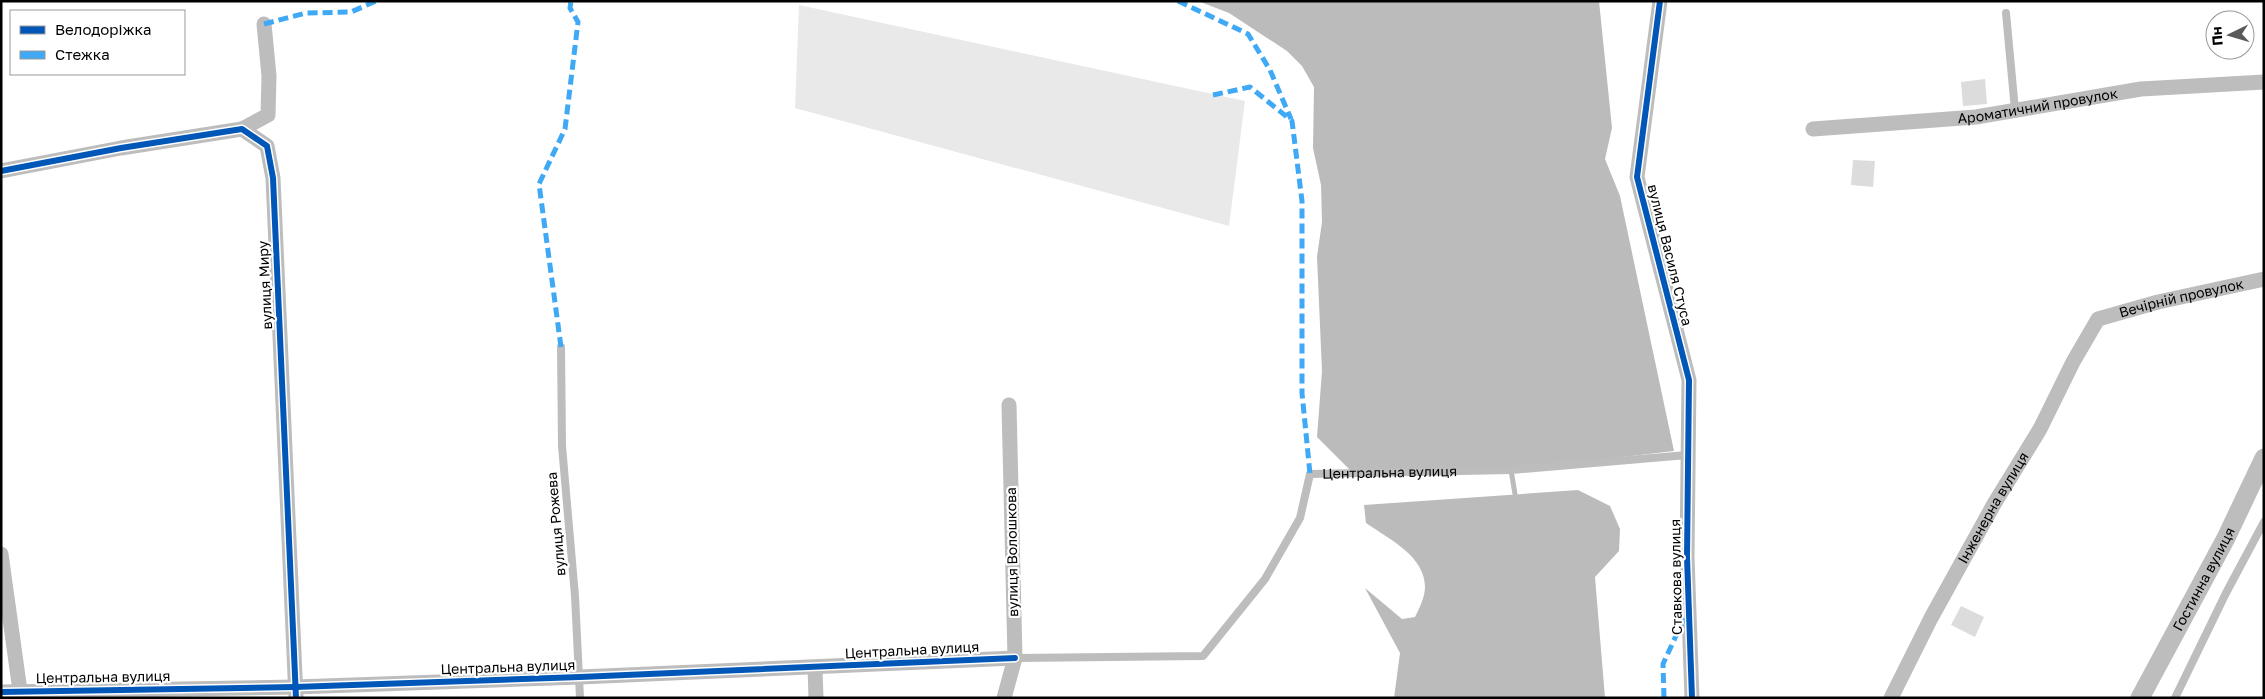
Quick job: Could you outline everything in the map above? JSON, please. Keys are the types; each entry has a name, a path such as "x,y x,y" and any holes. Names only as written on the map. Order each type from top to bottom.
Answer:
{"street":[{"name":"вулиця Василя Стуса","path":"1660,1 1637,177 1689,380 1687,455"},
{"path":"1,171 121,148 242,129 268,115 269,76 264,24"},
{"name":"Ароматичний провулок","path":"1813,129 1976,117 2141,89 2264,82"},
{"name":"вулиця Миру","path":"242,129 267,146 273,178 295,692"},
{"name":"Вечірній провулок","path":"2098,319 2158,302 2264,279"},
{"name":"Інженерна вулиця","path":"1891,698 1931,618 2040,429 2073,362 2098,319"},
{"name":"вулиця Волошкова","path":"1004,698 1015,658 1009,405"},
{"name":"Ставкова вулиця","path":"1687,455 1687,557 1692,698"},
{"name":"Гостинна вулиця","path":"2140,698 2226,538 2264,458"},
{"path":"1,554 21,694"},
{"name":"Центральна вулиця","path":"1,692 21,694 295,692 580,677 1015,658"},
{"path":"815,668 816,698"}],"lane":[{"path":"2006,13 2015,110"},
{"name":"вулиця Рожева","path":"561,347 562,446 580,698"},
{"name":"Центральна вулиця","path":"1015,658 1203,656 1265,579 1300,518 1310,474 1511,470 1687,455"},
{"name":"Гостинна вулиця","path":"2175,698 2226,592 2264,522"}],"shaded area":[{"path":"1198,1 1599,1 1612,128 1605,159 1620,196 1674,451 1511,470 1353,473 1317,437 1322,371 1317,257 1322,222 1321,185 1313,148 1314,87 1302,66 1287,51 1229,13"},
{"path":"799,5 1245,101 1229,226 795,108"},
{"path":"1578,490 1610,506 1620,529 1619,551 1595,577 1605,698 1394,698 1400,653 1365,588 1402,619 1415,617 1422,603 1425,587 1419,566 1412,557 1395,542 1366,523 1364,505"}],"building":[{"path":"1985,79 1987,104 1963,106 1961,82"},
{"path":"1853,160 1875,161 1873,187 1851,185"},
{"path":"1961,606 1984,617 1975,637 1951,625"}],"waterway":[{"path":"1511,470 1515,494"}],"marked path":[{"path":"264,24 306,13 351,12 376,1"},
{"path":"561,347 539,184 565,129 578,22 570,8 571,1"},
{"path":"1178,1 1248,34 1270,70 1291,119"},
{"path":"1213,95 1250,87 1292,121 1302,201 1302,393 1310,474"},
{"path":"1664,698 1663,664 1686,614"}],"cycle path":[{"path":"1660,1 1637,177 1689,380 1687,557 1692,698"},
{"path":"1,171 121,148 242,129 267,146 273,178 296,698"},
{"path":"1,692 295,687 1015,658"}]}
